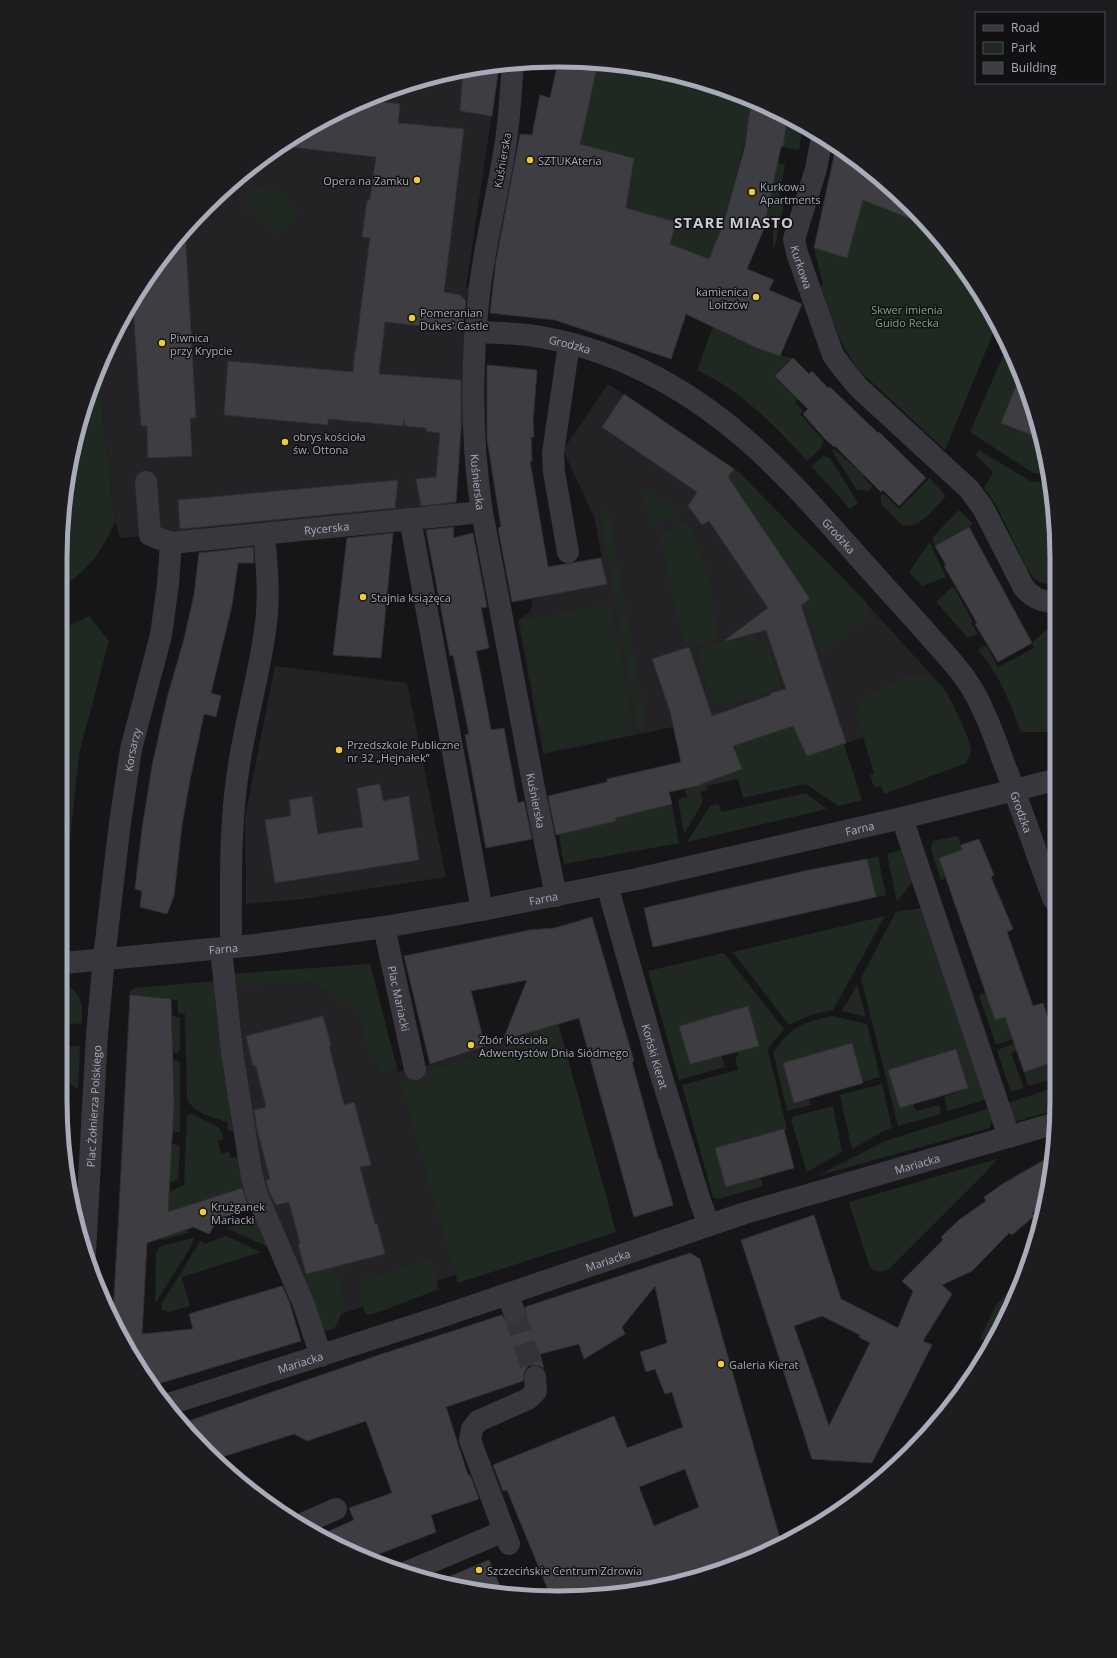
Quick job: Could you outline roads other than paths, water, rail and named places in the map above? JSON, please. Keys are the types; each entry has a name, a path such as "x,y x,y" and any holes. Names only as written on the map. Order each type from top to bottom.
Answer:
{"street":[{"name":"Kuśnierska","path":"512,69 507,133 479,294 474,440 482,512 556,896"},
{"name":"Kurkowa","path":"821,143 816,169 794,239 797,253 833,355 859,388 969,489 983,508 1024,588 1032,597 1050,602"},
{"name":"Grodzka","path":"477,332 530,335 594,351 637,367 668,383 730,426 780,472 918,622 962,674 976,695 1014,791 1050,889"},
{"path":"568,552 554,472 553,453 569,344"},
{"path":"146,482 150,535 171,543"},
{"name":"Rycerska","path":"171,543 482,512"},
{"path":"410,519 482,910"},
{"path":"264,534 268,581 267,611 260,663 240,760 226,948 232,1052 252,1177 257,1194 304,1305 321,1356"},
{"name":"Korsarzy","path":"104,958 126,778 137,721 161,634 170,572 171,543"},
{"name":"Farna","path":"67,963 104,958 226,948 384,927 482,910 607,885 902,818 1050,781"},
{"path":"902,818 1010,1137"},
{"name":"Koński Kierat","path":"607,885 658,1065 700,1201 709,1225"},
{"name":"Plac Mariacki","path":"384,927 416,1069"},
{"name":"Plac Żołnierza Polskiego","path":"86,1234 97,1034 104,958"},
{"name":"Mariacka","path":"172,1403 321,1356 511,1303 709,1225 759,1209 1049,1125"},
{"path":"415,1569 506,1537 470,1440 472,1429 478,1421 528,1399 536,1391 535,1377"},
{"path":"307,1522 336,1509"}],"tunnel":[{"path":"514,1312 535,1377"}],"place":[{"name":"SZTUKAteria","path":"530,160"},
{"name":"Opera na Zamku","path":"417,180"},
{"name":"Kurkowa Apartments","path":"752,192"},
{"name":"kamienica Loitzów","path":"756,297"},
{"name":"Pomeranian Dukes' Castle","path":"412,318"},
{"name":"Piwnica przy Krypcie","path":"162,343"},
{"name":"obrys kościoła św. Ottona","path":"285,442"},
{"name":"Stajnia książęca","path":"363,597"},
{"name":"Przedszkole Publiczne nr 32 „Hejnałek”","path":"339,750"},
{"name":"Zbór Kościoła Adwentystów Dnia Siódmego","path":"471,1045"},
{"name":"Krużganek Mariacki","path":"203,1212"},
{"name":"Galeria Kierat","path":"721,1364"},
{"name":"Szczecińskie Centrum Zdrowia","path":"479,1570"}],"district":[{"name":"STARE MIASTO","path":"734,222"}],"park label":[{"name":"Skwer imienia Guido Recka","path":"907,315"}]}
